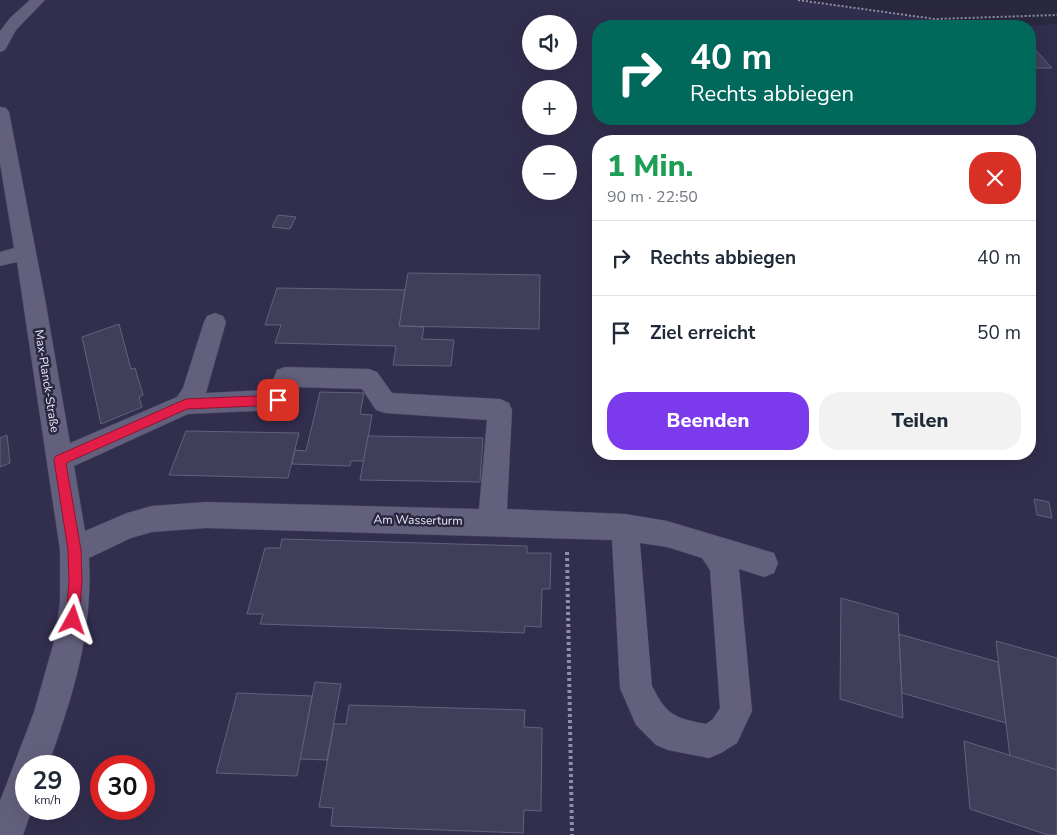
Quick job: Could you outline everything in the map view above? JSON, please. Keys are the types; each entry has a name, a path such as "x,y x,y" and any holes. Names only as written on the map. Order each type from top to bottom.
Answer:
{"street":[{"path":"0,47 2,39 18,19 38,0"},
{"name":"Max-Planck-Straße","path":"0,112 60,460 74,550 76,581 73,620 63,664 35,755"},
{"path":"0,259 25,252"},
{"path":"186,404 194,392 215,322"},
{"path":"60,460 186,404 278,400 285,378 369,379 385,403 500,410 492,522"},
{"name":"Am Wasserturm","path":"74,550 127,526 152,519 206,515 625,527 667,534 764,563"},
{"path":"625,527 636,688 648,714 668,733 710,741 725,731 736,711 724,565 712,548"},
{"path":"5,835 15,808"}],"path":[{"path":"798,0 935,19 1057,15"},
{"path":"567,563 572,835"}],"shaded area":[{"path":"0,0 798,0 936,20 592,20 592,125 1036,125 1036,25 1057,24 1057,835 0,835"}],"building":[{"path":"1036,51 1052,68 1036,68"},
{"path":"278,215 296,217 290,229 272,227"},
{"path":"408,273 540,275 539,329 399,326"},
{"path":"277,288 405,290 399,326 424,327 422,339 454,340 451,366 393,365 396,346 275,343 281,325 265,325"},
{"path":"119,324 131,369 135,368 143,395 139,397 142,407 101,424 82,337"},
{"path":"320,392 364,393 360,414 372,415 364,461 351,461 350,466 292,464 295,450 306,451"},
{"path":"186,431 299,433 288,478 169,475"},
{"path":"7,435 10,463 0,467 0,438"},
{"path":"368,436 483,438 480,482 360,480"},
{"path":"1034,499 1049,502 1052,518 1037,515"},
{"path":"282,539 527,546 527,553 551,553 550,589 542,589 541,627 525,626 524,633 260,624 263,614 247,614 265,548 280,548"},
{"path":"841,598 898,614 903,718 840,699"},
{"path":"899,634 998,662 1006,723 902,693"},
{"path":"996,641 1057,658 1057,770 1010,757"},
{"path":"315,682 341,684 327,760 300,759"},
{"path":"237,693 312,696 297,776 216,773"},
{"path":"349,705 525,710 524,727 542,728 541,811 524,810 523,833 331,826 333,808 319,807 334,724 346,724"},
{"path":"964,741 1057,770 1057,835 1048,835 970,809"}],"route":[{"path":"73,620 76,581 74,550 60,460 186,404 278,400"}]}
